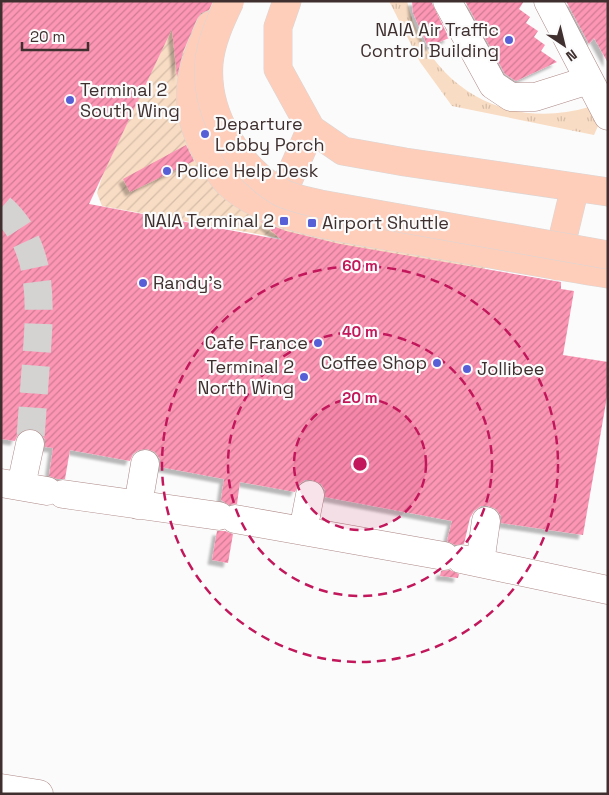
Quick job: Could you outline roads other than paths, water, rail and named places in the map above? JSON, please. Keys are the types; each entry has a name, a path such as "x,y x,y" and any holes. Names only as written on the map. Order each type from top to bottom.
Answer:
{"main road":[{"path":"222,1 196,58 190,80 190,110 196,134 227,182 247,197 286,215 345,228 608,274"},
{"path":"230,1 218,27 209,62 211,92 219,122 234,148 256,176 275,189 282,193 320,204 608,255"},
{"path":"287,1 278,27 278,69 311,130 343,150 405,162 608,192"},
{"path":"275,210 311,130"},
{"path":"556,266 575,187"}],"lane":[{"path":"447,1 493,85 512,96 535,97 589,80"},
{"path":"548,1 608,116"},
{"path":"30,444 33,489 303,531 462,559 608,590"},
{"path":"138,505 145,464"},
{"path":"303,531 310,495"},
{"path":"462,559 486,521"},
{"path":"1,788 39,794"}],"tunnel":[{"path":"1,208 16,224 26,242 33,260 37,280 39,322 30,444"}],"place":[{"name":"NAIA Air Traffic Control Building","path":"509,40"},
{"name":"Terminal 2 South Wing","path":"70,100"},
{"name":"Departure Lobby Porch","path":"205,134"},
{"name":"Police Help Desk","path":"167,171"},
{"name":"NAIA Terminal 2","path":"284,221"},
{"name":"Airport Shuttle","path":"312,223"},
{"name":"Randy's","path":"143,283"},
{"name":"Cafe France","path":"318,343"},
{"name":"Coffee Shop","path":"437,363"},
{"name":"Jollibee","path":"467,369"},
{"name":"Terminal 2 North Wing","path":"304,377"}]}
